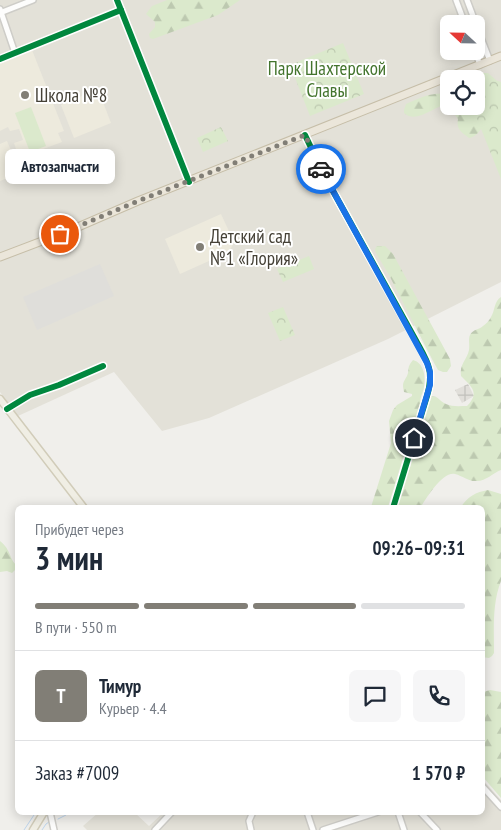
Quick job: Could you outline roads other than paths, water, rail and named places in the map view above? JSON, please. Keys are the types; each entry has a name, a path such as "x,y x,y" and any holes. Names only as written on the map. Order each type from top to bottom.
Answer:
{"highway":[{"path":"0,257 501,56"}],"main road":[{"path":"0,399 82,505"},
{"path":"33,830 42,815"}],"street":[{"path":"15,53 0,12 33,0"},
{"path":"456,0 462,15"},
{"path":"467,0 473,15"},
{"path":"119,1 189,182"},
{"path":"0,59 121,10"},
{"path":"485,48 490,61"},
{"path":"478,60 480,65"},
{"path":"305,135 414,337 430,372 430,385 425,404 394,505"},
{"path":"7,409 26,397 103,366"},
{"path":"485,789 501,807"},
{"path":"51,815 54,830"},
{"path":"155,830 169,815"},
{"path":"250,830 249,821 251,815"},
{"path":"308,815 313,830"},
{"path":"323,830 369,815"},
{"path":"399,815 404,830"},
{"path":"423,815 437,830"}],"waterway":[{"path":"24,830 34,815"},
{"path":"58,819 66,815"},
{"path":"42,830 49,822"}],"place":[{"name":"Школа №8","path":"25,95"},
{"name":"Автозапчасти","path":"60,234"},
{"name":"Детский сад №1 «Глория»","path":"200,247"}],"park label":[{"name":"Парк Шахтерской Славы","path":"327,79"}]}
